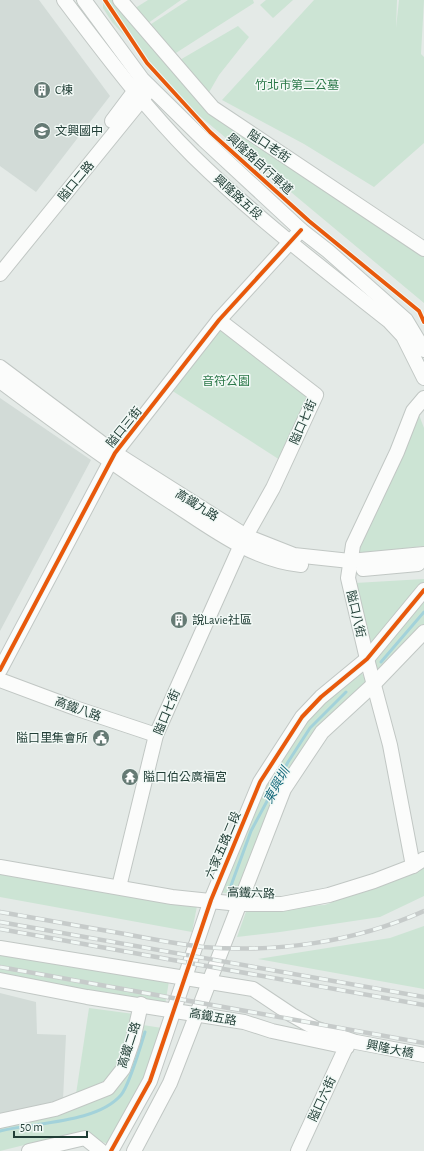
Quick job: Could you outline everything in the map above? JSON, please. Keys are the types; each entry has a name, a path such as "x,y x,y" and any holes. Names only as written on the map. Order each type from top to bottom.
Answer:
{"street":[{"name":"興隆路五段","path":"64,0 138,96 193,156 290,244 389,321 403,336 424,378"},
{"name":"興隆路五段","path":"84,0 147,83 204,140 301,230 328,251 406,320 424,350"},
{"name":"隘口老街","path":"120,0 213,108 424,249"},
{"name":"隘口二路","path":"0,274 147,83"},
{"name":"隘口二路","path":"0,260 138,96"},
{"name":"隘口三街","path":"0,670 112,457 219,320 290,244 301,230"},
{"name":"隘口七街","path":"119,887 156,735 243,541 273,488 316,395 219,320"},
{"name":"高鐵九路","path":"0,366 112,457"},
{"name":"高鐵九路","path":"0,381 112,457 243,541 291,564 349,566 424,563"},
{"name":"隘口八街","path":"418,863 390,745 373,685 348,578 353,545 397,452 412,411 424,398"},
{"name":"高鐵九路","path":"349,566 424,554"},
{"name":"六家五路二段","path":"111,1151 150,1081 211,900 260,782 298,723 321,697 367,660 424,590"},
{"path":"134,1151 170,1083 284,789 322,732 373,685 424,632"},
{"name":"高鐵八路","path":"0,680 74,708 156,735"},
{"name":"高鐵六路","path":"0,867 172,897 239,904 282,904 329,895 418,863"},
{"name":"高鐵五路","path":"0,948 253,989 292,1015 351,1045"},
{"name":"高鐵五路","path":"0,980 87,997 141,1004 244,1022 272,1031 351,1045 424,1062"},
{"name":"高鐵二路","path":"0,1121 55,1109 108,1088 123,1069 133,1040 141,1004"},
{"name":"興隆大橋","path":"351,1045 424,1055"},
{"name":"隘口六街","path":"298,1151 351,1045"},
{"path":"29,1151 85,1138 101,1151"}],"shaded area":[{"name":"文興國中","path":"0,0 39,0 110,96 36,192 0,166"},
{"path":"0,398 91,460 0,631"},
{"path":"0,993 36,1002 37,1034 66,1035 63,1100 0,1116"}],"green space":[{"path":"103,0 116,0 212,112 424,253 424,303 196,113 112,22 103,8"},
{"path":"148,0 181,0 141,28 129,12"},
{"path":"188,0 253,0 254,3 168,58 142,30"},
{"path":"266,0 293,0 273,18 260,5"},
{"name":"竹北市第二公墓","path":"314,0 397,0 396,28 399,0 424,0 421,54 424,57 424,143 374,187 304,144 222,100"},
{"path":"238,26 249,37 219,75 204,101 173,64"},
{"name":"音符公園","path":"218,326 308,398 280,460 171,390"},
{"path":"416,407 424,428 424,546 354,554"},
{"path":"424,579 424,583 368,649 355,583"},
{"path":"424,599 424,624 378,672 372,659"},
{"path":"360,669 367,684 317,729 237,895 220,892 262,790 308,718"},
{"path":"424,867 424,896 380,917 237,937 247,909 325,905"},
{"path":"0,874 197,906 192,932 0,897"},
{"path":"424,926 424,989 258,959 390,938"},
{"path":"0,955 169,981 165,1005 0,976"},
{"path":"89,1008 134,1014 117,1066 105,1084 76,1094"},
{"path":"143,1025 162,1028 147,1075 108,1144 77,1132 0,1151 0,1128 109,1091"}],"waterway":[{"name":"東興圳","path":"381,662 424,612"},
{"name":"東興圳","path":"229,891 251,831 288,762 310,728 346,692"},
{"name":"東興圳","path":"0,1131 82,1116 97,1111 110,1104 121,1095 128,1083 145,1032"}],"railway":[{"path":"0,912 174,943 203,947 259,948 316,943 344,938 398,922 424,911"},
{"path":"0,922 424,997"},
{"path":"0,929 424,1005"},
{"path":"0,967 424,1043"}],"cycle path":[{"name":"興隆路自行車道","path":"105,0 147,63 210,132 309,221 419,311 424,322"},
{"path":"0,670 115,453 219,320 301,230"},
{"path":"111,1151 150,1081 211,900 260,782 302,717 321,697 367,659 424,590"}],"place":[{"name":"C棟","path":"42,90"},
{"name":"文興國中","path":"42,131"},
{"name":"說Lavie社區","path":"179,620"},
{"name":"隘口里集會所","path":"101,738"},
{"name":"隘口伯公廣福宮","path":"130,777"}]}
